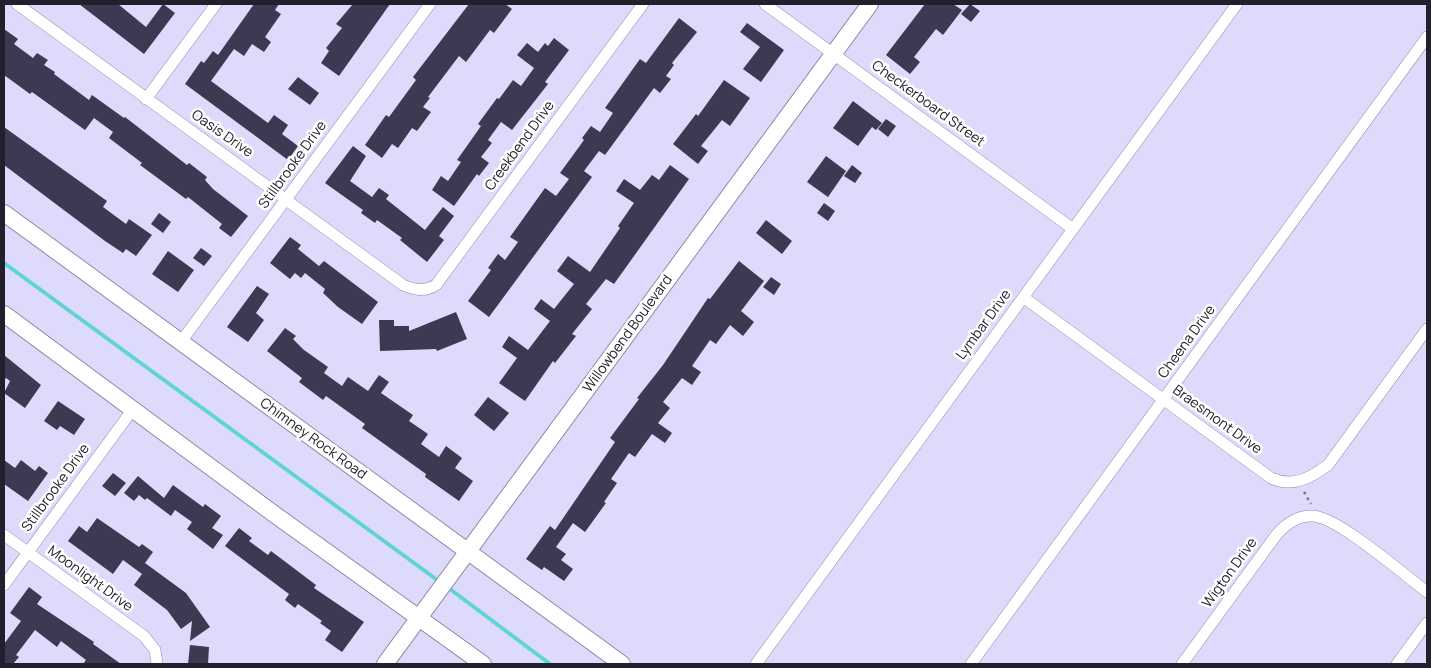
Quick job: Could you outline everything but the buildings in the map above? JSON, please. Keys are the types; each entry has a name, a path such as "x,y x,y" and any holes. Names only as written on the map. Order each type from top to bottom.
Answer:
{"main road":[{"name":"Willowbend Boulevard","path":"385,664 870,4"},
{"name":"Chimney Rock Road","path":"4,213 622,664"},
{"path":"4,314 274,514 420,616 483,664"}],"street":[{"name":"Oasis Drive","path":"17,4 146,99 287,198 403,285 411,288"},
{"path":"146,99 216,4"},
{"name":"Stillbrooke Drive","path":"180,343 430,4"},
{"name":"Creekbend Drive","path":"411,288 427,290 436,285 643,4"},
{"name":"Checkerboard Street","path":"764,4 1073,228"},
{"name":"Lymbar Drive","path":"756,664 1237,4"},
{"name":"Cheena Drive","path":"971,664 1427,37"},
{"name":"Braesmont Drive","path":"1023,296 1271,478 1289,483 1300,481"},
{"path":"1300,481 1316,474 1328,465 1427,329"},
{"name":"Stillbrooke Drive","path":"4,585 134,409"},
{"path":"1314,516 1328,520 1340,527 1427,592"},
{"name":"Wigton Drive","path":"1182,664 1277,534 1298,518 1314,516"},
{"name":"Moonlight Drive","path":"4,535 144,636 155,650 157,664"},
{"path":"1397,664 1427,623"}],"path":[{"path":"1300,481 1314,516"}],"waterway":[{"path":"4,263 440,582"},
{"path":"446,586 550,664"}]}
